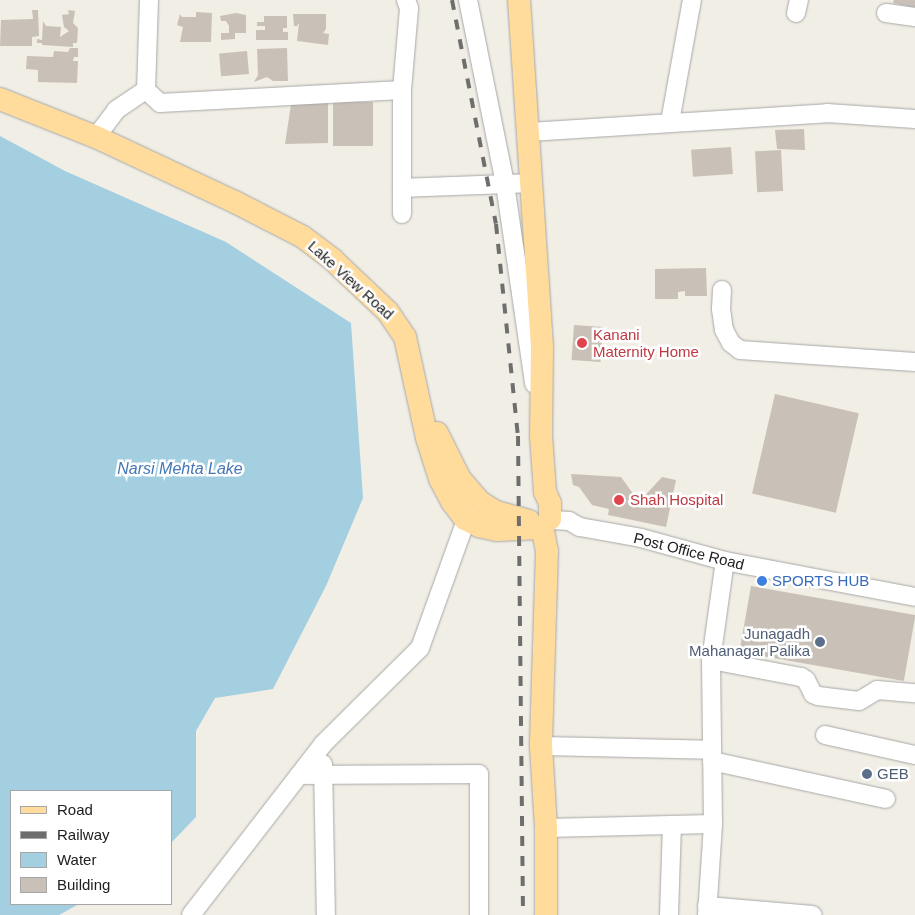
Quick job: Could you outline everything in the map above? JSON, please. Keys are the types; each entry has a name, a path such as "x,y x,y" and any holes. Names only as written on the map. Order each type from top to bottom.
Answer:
{"main road":[{"path":"519,0 542,346 541,435 546,492 541,746 546,828 546,915"},
{"name":"Lake View Road","path":"0,84 303,237 333,260 388,312 405,337 427,438 440,479 453,503 465,519"},
{"name":"Lake View Road","path":"0,99 99,133 307,226 403,307 421,342 438,436 460,479 476,498 496,512 545,528"},
{"path":"465,519 479,526 497,530 545,528"}],"street":[{"path":"149,0 146,90 160,103 402,90"},
{"path":"402,214 402,90 409,8 406,0"},
{"path":"468,0 505,184 541,435"},
{"path":"670,122 692,0"},
{"path":"886,13 915,17"},
{"path":"99,133 116,110 146,90"},
{"path":"529,132 827,113 915,119"},
{"path":"402,188 532,183"},
{"path":"722,290 721,309 724,330 731,343 740,350 915,362"},
{"path":"192,915 323,744 420,648 465,519 476,498"},
{"name":"Post Office Road","path":"545,528 569,531 580,527 641,538 725,561 915,597"},
{"path":"725,561 711,660 714,824 707,911 813,915"},
{"path":"711,660 801,677 806,680 813,694 818,696 859,701 877,690 915,693"},
{"path":"825,734 915,755"},
{"path":"323,744 326,915"},
{"path":"541,746 712,755 886,799"},
{"path":"299,775 479,774 479,915"},
{"path":"546,828 714,824"},
{"path":"670,915 672,825"}],"water":[{"name":"Narsi Mehta Lake","path":"0,136 65,171 226,242 351,323 363,498 326,586 273,689 215,698 196,731 196,817 172,842 172,790 10,790 10,905 77,905 59,915 0,915"}],"building":[{"path":"894,0 915,0 915,8 893,3"},
{"path":"32,10 38,10 39,36 32,37 32,46 0,46 1,20 33,19"},
{"path":"68,10 75,11 73,23 78,28 77,43 73,43 73,47 37,43 37,39 42,40 43,21 46,26 61,27 60,37 69,31 64,27 62,15 69,14"},
{"path":"196,12 212,13 211,42 180,42 183,27 177,25 180,14 182,17 196,17"},
{"path":"236,13 246,15 246,33 235,33 235,39 221,40 221,33 229,33 229,26 226,21 221,21 220,16"},
{"path":"293,14 326,14 326,29 323,33 329,34 328,45 297,41 299,23 297,26 294,26"},
{"path":"264,16 287,16 287,28 283,28 283,32 288,32 288,40 256,40 256,30 265,30 265,26 257,26 257,22 264,22"},
{"path":"70,48 78,48 78,57 74,57 73,61 78,61 77,83 38,82 38,70 26,69 27,56 53,57 54,51 68,52"},
{"path":"287,48 288,81 273,81 267,77 254,82 258,75 257,49"},
{"path":"247,51 249,74 221,76 219,53"},
{"path":"292,98 328,103 328,143 285,144"},
{"path":"333,102 373,102 373,146 333,146"},
{"path":"804,129 805,150 777,149 775,130"},
{"path":"731,147 733,174 693,177 691,150"},
{"path":"781,150 783,191 757,192 755,151"},
{"path":"706,268 707,296 685,296 685,291 678,292 678,299 655,299 655,269"},
{"path":"574,325 603,327 600,362 572,360"},
{"path":"775,394 859,413 836,513 752,493"},
{"path":"571,474 621,477 639,502 662,477 676,480 666,527 608,515 609,509 592,505 579,487 573,485"},
{"path":"751,586 915,615 904,681 739,652"}],"railway":[{"path":"452,0 496,224 518,436 523,915"}],"place":[{"name":"Kanani Maternity Home","path":"582,343"},
{"name":"Shah Hospital","path":"619,500"},
{"name":"SPORTS HUB","path":"762,581"},
{"name":"Junagadh Mahanagar Palika","path":"820,642"},
{"name":"GEB","path":"867,774"}]}
